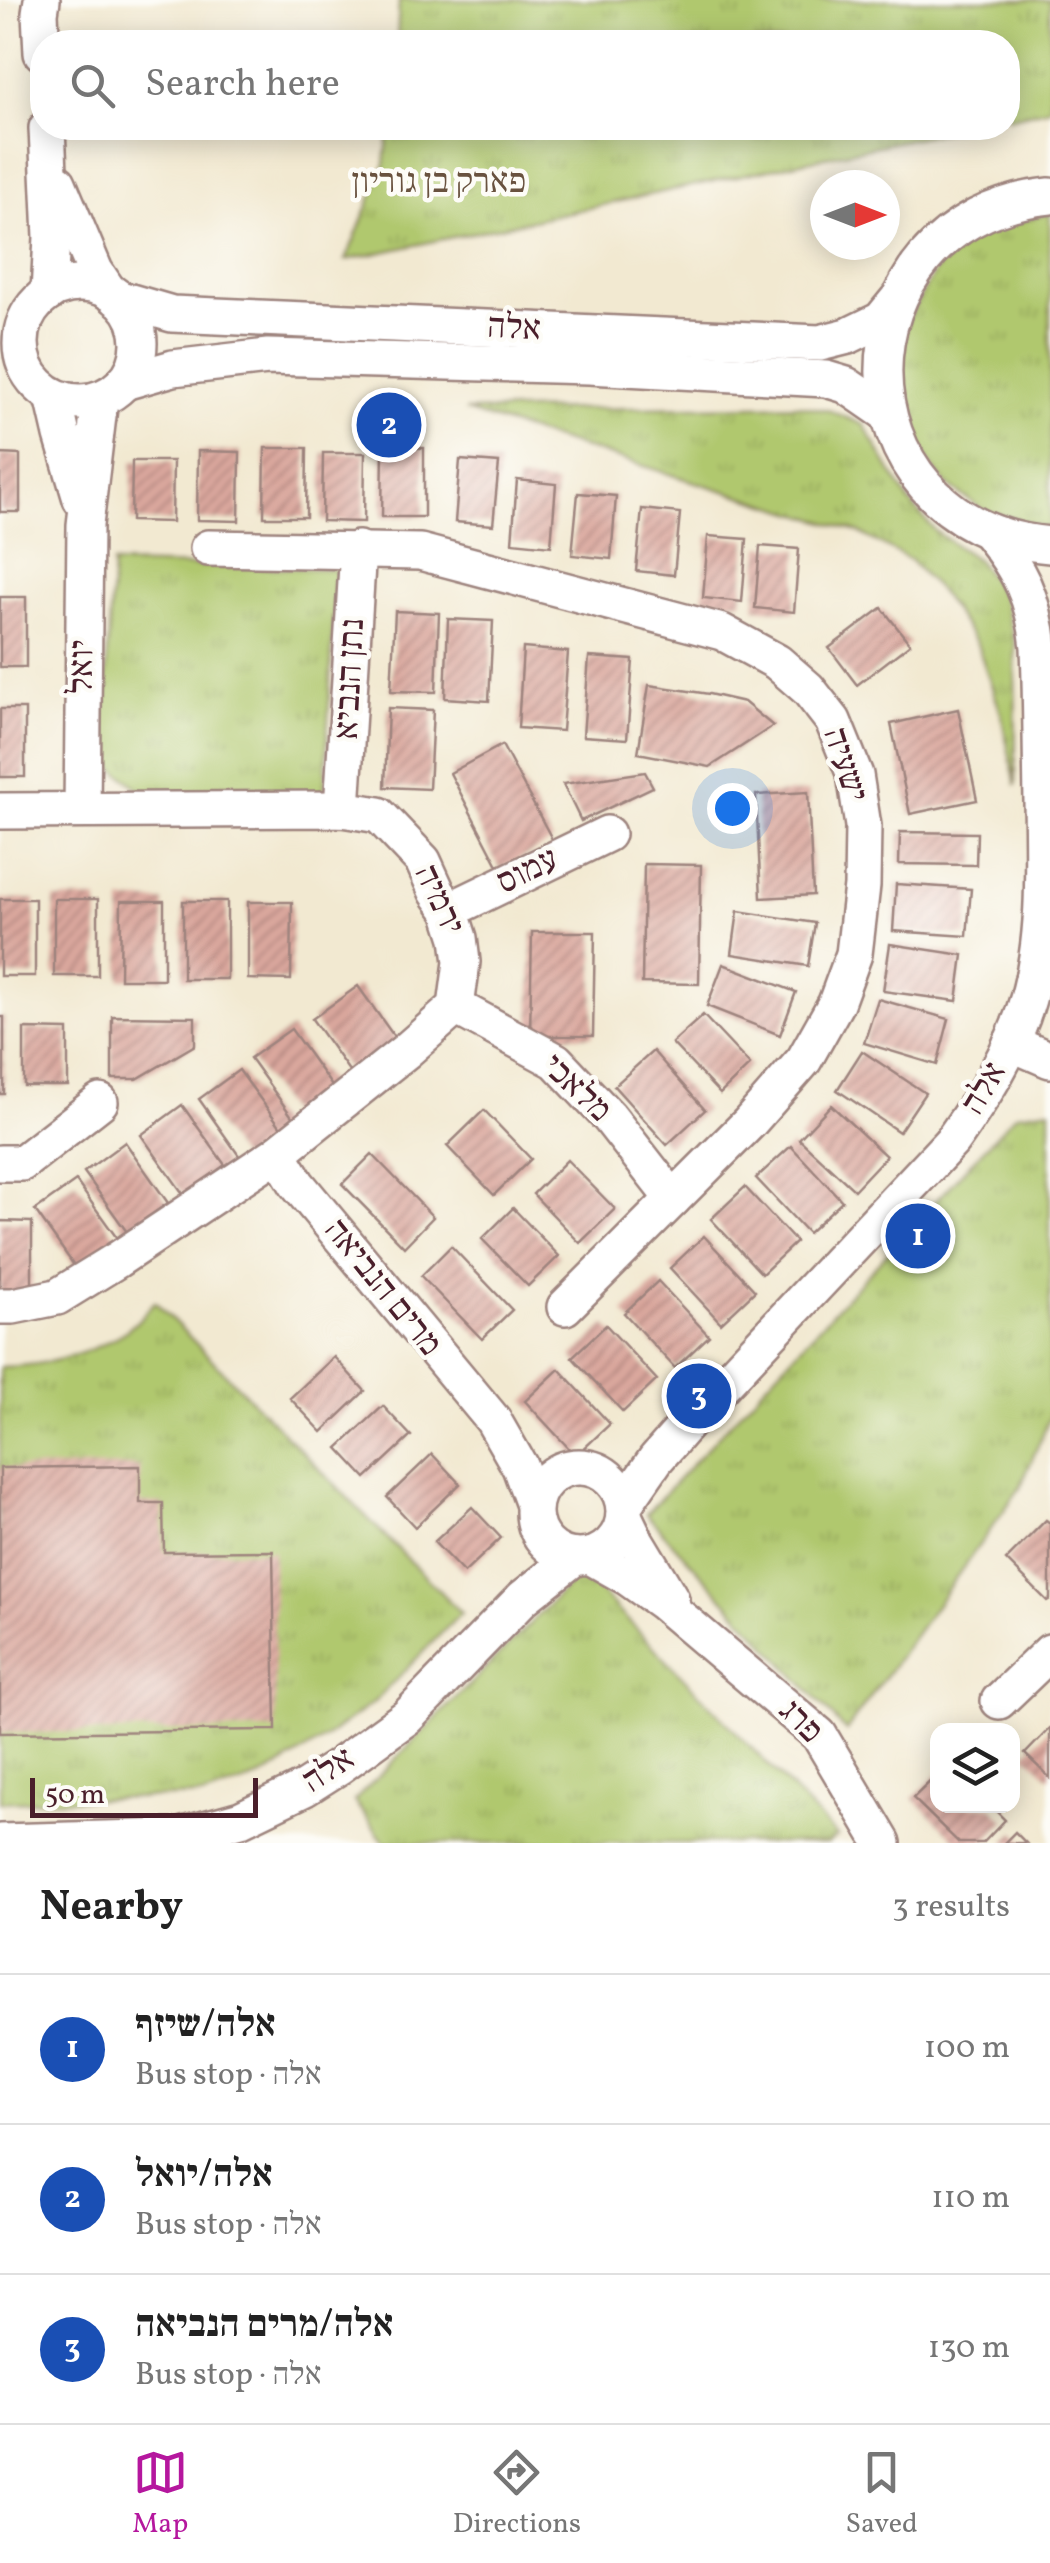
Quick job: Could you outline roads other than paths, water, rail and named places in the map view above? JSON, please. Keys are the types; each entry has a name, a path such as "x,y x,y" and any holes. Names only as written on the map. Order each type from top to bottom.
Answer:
{"street":[{"path":"41,30 42,0"},
{"path":"49,140 52,256 45,296 29,314 22,332 22,350 28,379 72,402 112,390 137,356 138,336 132,317 112,295 90,259 50,164"},
{"path":"1050,196 989,210 951,232 920,263 899,298 885,346 884,387 888,414 905,457 928,488 955,512 988,532 1050,546"},
{"path":"0,315 76,284 112,295"},
{"name":"אלה","path":"112,295 172,314 820,343 848,336 881,320 899,298"},
{"name":"אלה","path":"112,390 173,368 268,357 589,366 826,379 846,385 888,414"},
{"name":"יואל","path":"28,379 62,435 83,505 82,810"},
{"name":"יואל","path":"85,524 112,390"},
{"name":"אלה","path":"624,1510 656,1459 700,1409 952,1141 984,1095 1012,1043 1028,1000 1038,955 1046,739 1036,618 1009,556 988,532"},
{"name":"ישעיה","path":"208,548 420,552 722,632 776,662 808,689 833,721 855,775 863,826 862,886 854,954 836,1003 804,1060 749,1122 565,1307"},
{"name":"נתן הנביא","path":"342,808 358,549"},
{"name":"אלה","path":"1040,670 1050,614"},
{"name":"ירמיה","path":"0,811 342,808 379,816 423,861 450,910 462,962 456,1007"},
{"name":"עמוס","path":"450,910 607,834"},
{"path":"0,1306 57,1297 133,1250 278,1153 456,1007"},
{"name":"מלאכי","path":"456,1007 556,1061 609,1117 673,1199"},
{"path":"1012,1043 1050,1060"},
{"path":"0,1163 22,1162 100,1102"},
{"name":"מרים הנביאה","path":"278,1153 297,1184 492,1420 520,1468 537,1520"},
{"name":"אלה","path":"586,1469 658,1439 700,1409"},
{"name":"מרים הנביאה","path":"492,1420 531,1445 586,1469"},
{"path":"586,1469 615,1484 624,1510 622,1527 609,1546 583,1556 561,1554 549,1546 537,1520 538,1491 559,1471 586,1469"},
{"name":"פרג","path":"624,1510 657,1579 690,1624"},
{"name":"אלה","path":"496,1625 530,1566 537,1520"},
{"name":"אלה","path":"0,1842 176,1837 241,1819 338,1768 407,1717 523,1598 583,1556"},
{"name":"פרג","path":"583,1556 628,1577 690,1624 819,1735 883,1843"},
{"path":"999,1701 1050,1652"}],"place":[{"name":"אלה/יואל","path":"389,425"},
{"name":"אלה/שיזף","path":"918,1236"},
{"name":"אלה/מרים הנביאה","path":"699,1396"}],"park label":[{"name":"פארק בן גוריון","path":"439,183"}]}
